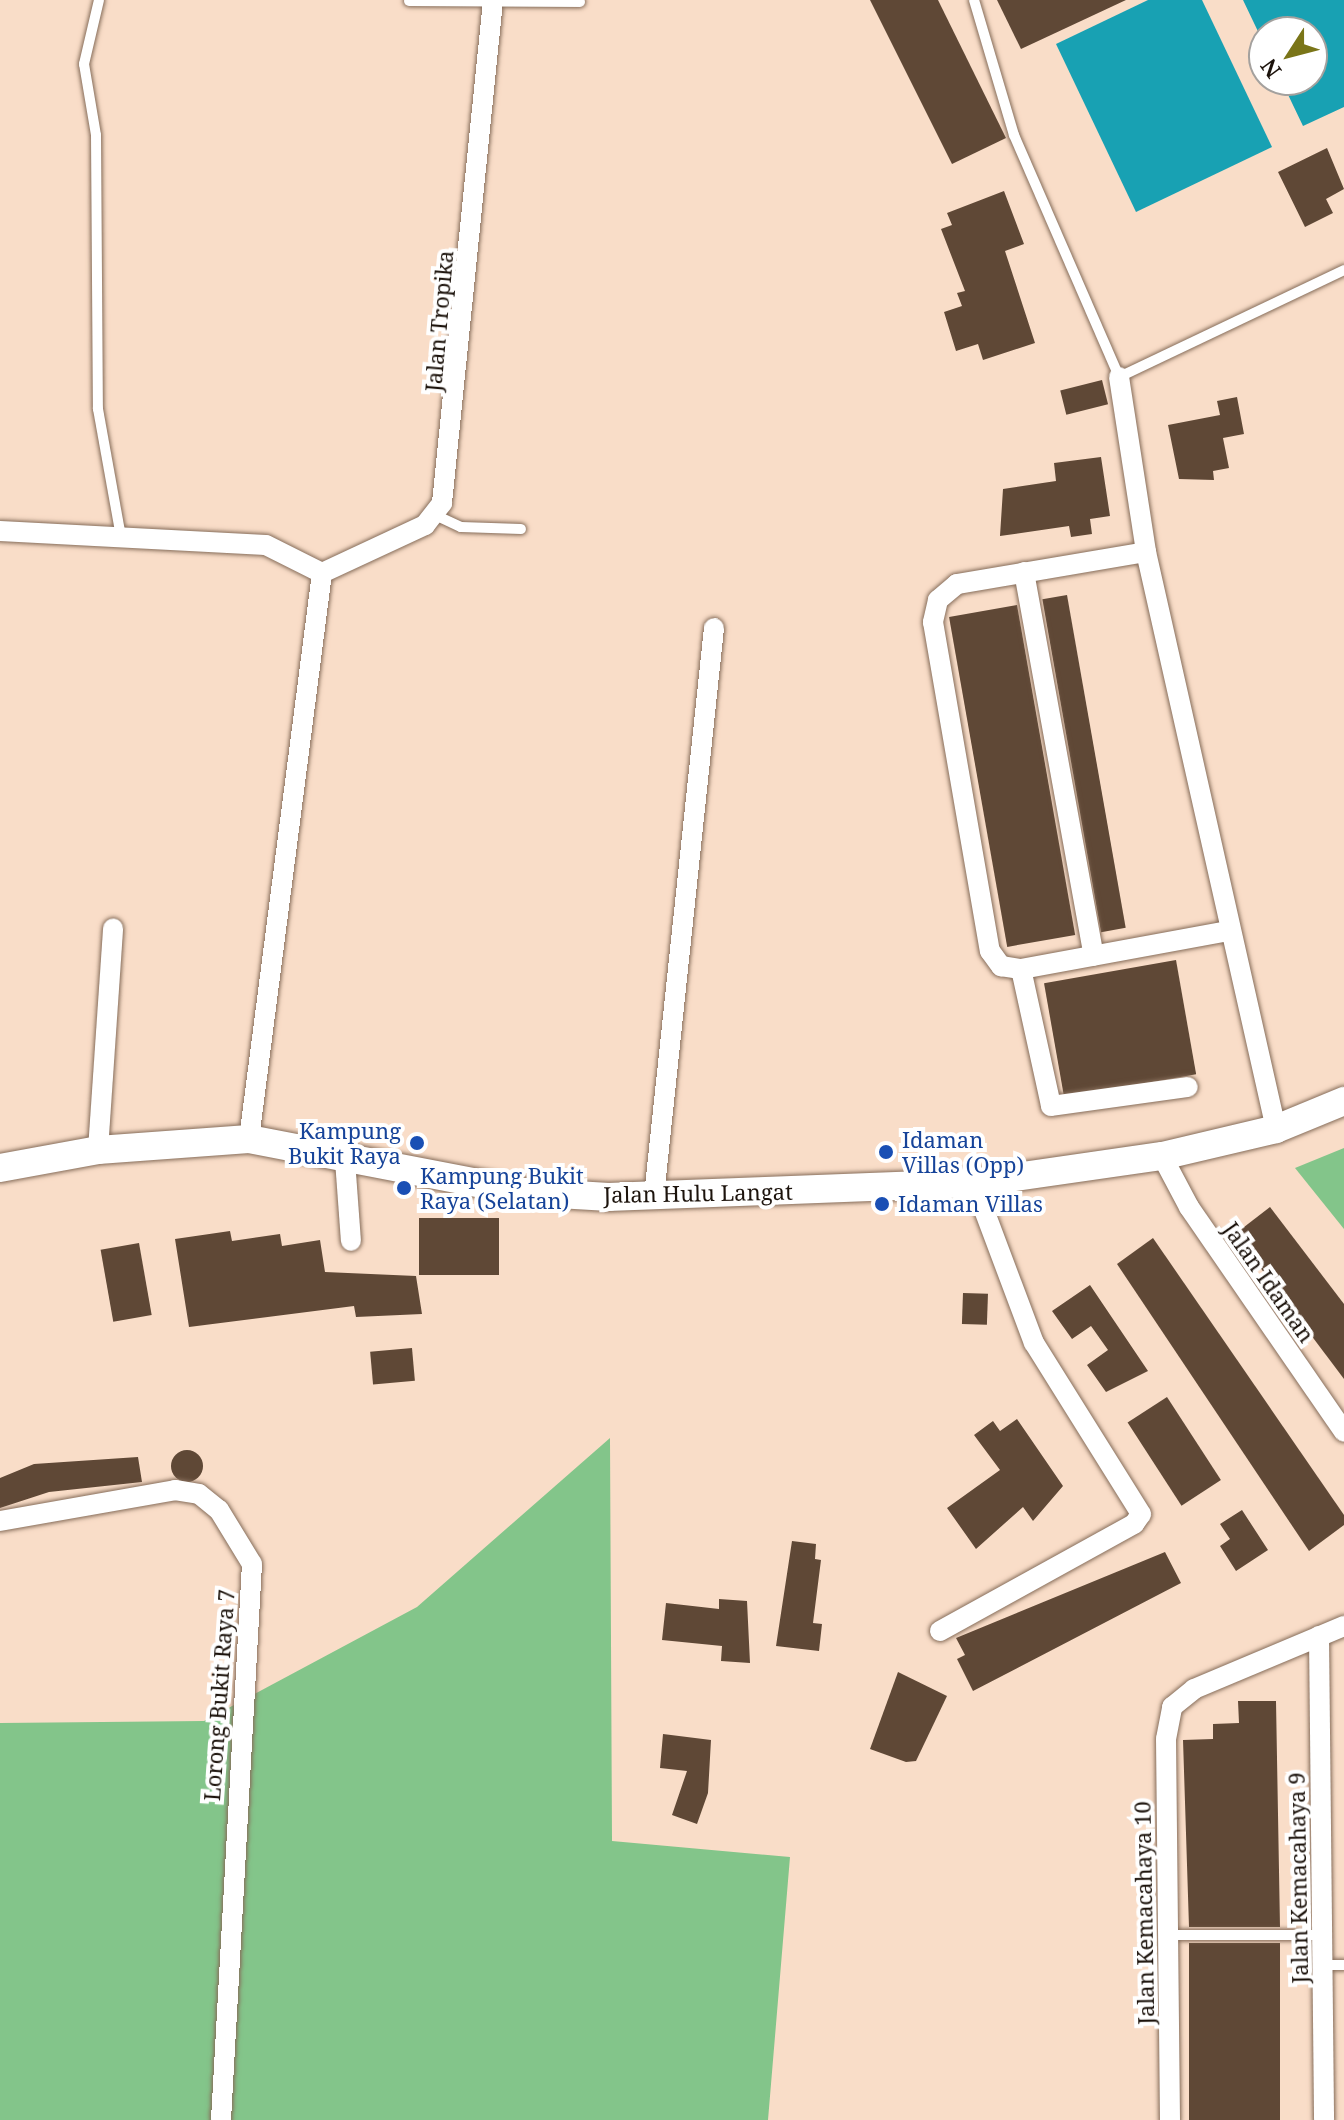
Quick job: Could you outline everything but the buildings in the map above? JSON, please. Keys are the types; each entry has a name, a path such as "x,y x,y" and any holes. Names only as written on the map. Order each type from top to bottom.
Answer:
{"main road":[{"name":"Jalan Hulu Langat","path":"0,1168 98,1150 249,1139 345,1160 525,1192 654,1196 974,1183 1162,1156 1276,1129 1344,1101"}],"street":[{"name":"Jalan Tropika","path":"433,514 449,473 493,1"},
{"path":"1119,377 1146,552 1276,1129"},
{"path":"322,573 425,525 433,514"},
{"path":"0,531 266,545 322,573"},
{"path":"1146,552 957,584 938,600 933,622 990,951 1001,966 1021,969 1229,931"},
{"path":"1024,572 1094,956"},
{"path":"249,1139 322,573"},
{"path":"654,1196 714,628"},
{"path":"98,1150 113,929"},
{"path":"1021,969 1051,1106 1188,1087"},
{"name":"Jalan Idaman","path":"1162,1156 1189,1207 1344,1432"},
{"path":"345,1160 351,1241"},
{"path":"940,1631 1134,1524 1141,1514 1034,1343 974,1183"},
{"name":"Lorong Bukit Raya 7","path":"0,1521 175,1490 199,1494 219,1510 252,1564 221,2120"},
{"path":"1319,1636 1344,1626"},
{"name":"Jalan Kemacahaya 10","path":"1170,2120 1166,1739 1172,1707 1194,1689 1319,1636"},
{"name":"Jalan Kemacahaya 9","path":"1319,1636 1323,1935 1334,1965 1324,2120"}],"lane":[{"path":"99,0 84,64 96,135 98,409 121,537"},
{"path":"974,0 1014,135 1119,377 1344,270"},
{"path":"409,1 580,2"},
{"path":"433,514 461,527 521,529"},
{"path":"1169,1935 1323,1935"}],"green space":[{"path":"1344,1148 1344,1229 1295,1168"},
{"path":"610,1438 612,1841 790,1857 768,2120 0,2120 0,1723 204,1721 417,1607"}],"water":[{"path":"1148,0 1202,0 1272,147 1136,212 1056,44"},
{"path":"1243,0 1344,0 1344,107 1303,126 1289,96 1328,96 1328,16 1251,16"}],"place":[{"name":"Kampung Bukit Raya","path":"417,1143"},
{"name":"Idaman Villas (Opp)","path":"886,1152"},
{"name":"Kampung Bukit Raya (Selatan)","path":"404,1188"},
{"name":"Idaman Villas","path":"882,1204"}]}
